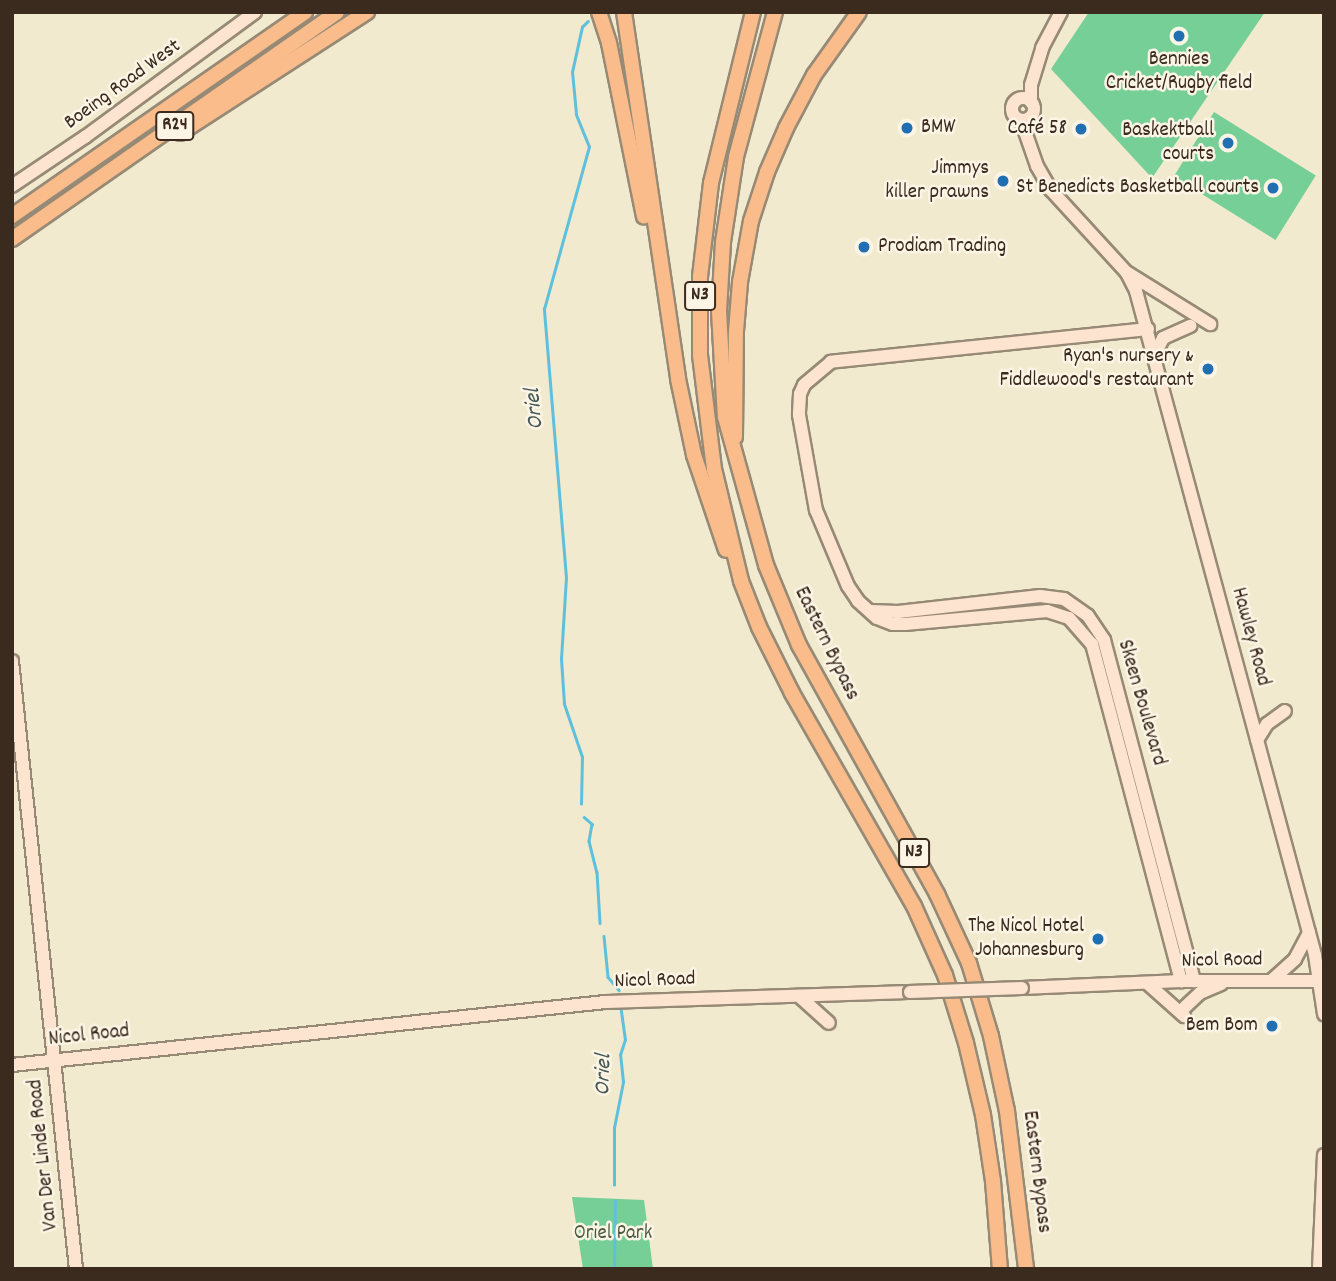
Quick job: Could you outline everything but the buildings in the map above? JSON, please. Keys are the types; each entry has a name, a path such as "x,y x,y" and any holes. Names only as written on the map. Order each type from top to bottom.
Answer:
{"highway":[{"path":"230,64 294,12"},
{"name":"R24","path":"12,216 305,12"},
{"name":"R24","path":"12,241 337,12"},
{"path":"115,170 190,127 367,12"},
{"path":"276,71 382,12"},
{"path":"599,12 609,43 694,455 719,534 741,581"},
{"path":"624,12 667,316"},
{"name":"Eastern Bypass","path":"753,12 711,183 700,287 700,355 706,414 719,493 741,581 759,626 792,693 914,906 945,975 966,1043 983,1115 993,1181 1000,1269"},
{"path":"735,459 736,331 740,282 751,221 767,172 786,128 814,75 859,12"},
{"name":"Eastern Bypass","path":"774,17 736,157 722,254 719,311 721,388 735,459 766,565 799,645 937,894 969,964 991,1036 1007,1111 1026,1269"}],"main road":[{"name":"Boeing Road West","path":"12,186 85,137 255,12"},
{"path":"1028,112 1012,111 1032,63 1061,12"},
{"path":"1042,48 1031,85 1028,112 1030,146 1051,190 1128,273 1210,324"},
{"path":"1017,99 1023,98 1028,112"},
{"name":"Hawley Road","path":"1128,273 1155,354 1322,975"},
{"path":"1155,354 1163,338 1190,326"},
{"name":"Skeen Boulevard","path":"1148,329 831,362 810,377 800,394 798,405 813,501 848,586 858,601 871,611 926,616 1001,607 1052,596 1081,608 1088,616 1104,640 1195,981"},
{"name":"Skeen Boulevard","path":"1001,607 1061,614 1077,624 1092,644 1181,981"},
{"name":"Van Der Linde Road","path":"12,661 76,1269"},
{"path":"1257,740 1267,724 1285,711"},
{"path":"1136,812 1149,803"},
{"path":"1272,979 1295,960 1309,933"},
{"path":"1175,957 1168,971 1144,983 1184,1011 1200,993 1228,982"},
{"path":"1322,975 1323,1008"},
{"name":"Nicol Road","path":"12,1065 606,1002 1181,981 1302,981 1322,975"},
{"path":"799,996 829,1023"},
{"path":"1319,1269 1324,1155"}],"green space":[{"path":"1089,12 1265,12 1152,178 1051,69"},
{"name":"Baskektball courts","path":"1214,112 1316,176 1275,240 1174,176"},
{"name":"Oriel Park","path":"572,1197 644,1200 653,1269 583,1269"}],"waterway":[{"name":"Oriel","path":"581,804 582,757 564,704 561,659 566,578 544,309 589,147 576,114 572,72 582,27 588,21"},
{"name":"Oriel","path":"584,817 592,824 589,841 597,872 600,923"},
{"path":"604,936 608,977 619,990"},
{"name":"Oriel","path":"614,1185 614,1128 623,1082 620,1055 625,1040 621,1010"},
{"name":"Oriel","path":"614,1269 615,1201"}],"place":[{"name":"Bennies Cricket/Rugby field","path":"1179,36"},
{"name":"BMW","path":"907,128"},
{"name":"Café 58","path":"1081,129"},
{"name":"Baskektball courts","path":"1228,143"},
{"name":"Jimmys killer prawns","path":"1003,181"},
{"name":"St Benedicts Basketball courts","path":"1273,188"},
{"name":"Prodiam Trading","path":"864,247"},
{"name":"Ryan's nursery & Fiddlewood's restaurant","path":"1208,369"},
{"name":"The Nicol Hotel Johannesburg","path":"1098,939"},
{"name":"Bem Bom","path":"1272,1026"}]}
